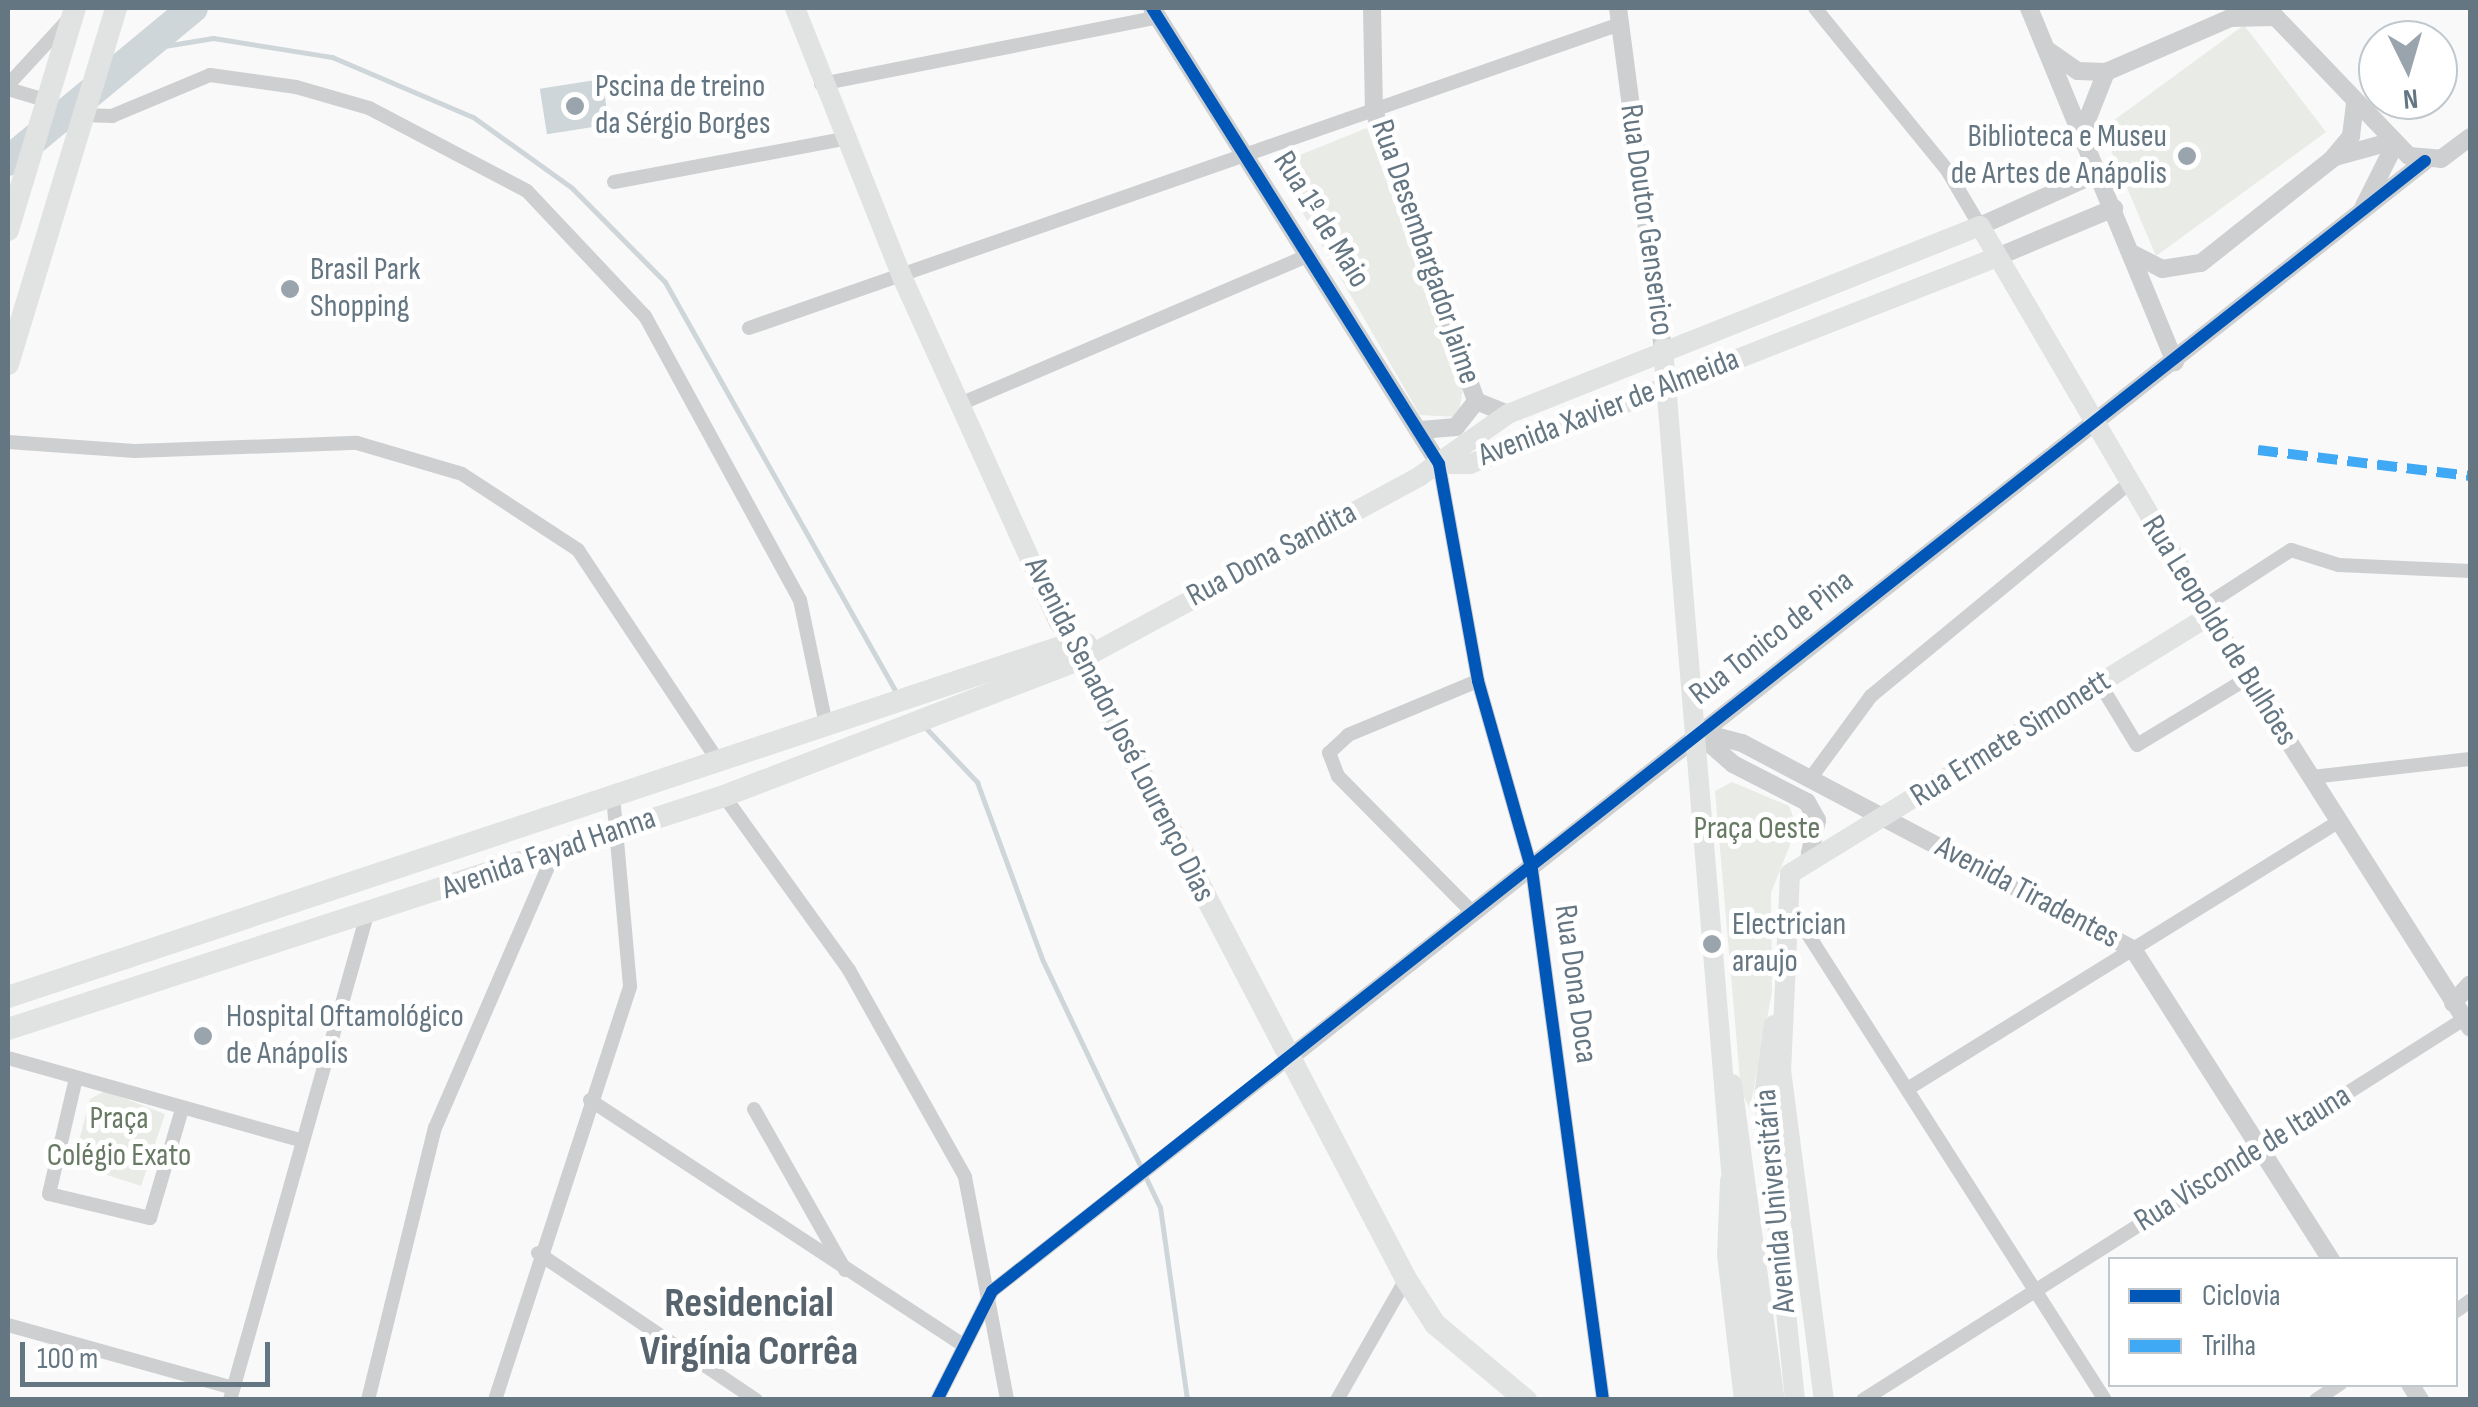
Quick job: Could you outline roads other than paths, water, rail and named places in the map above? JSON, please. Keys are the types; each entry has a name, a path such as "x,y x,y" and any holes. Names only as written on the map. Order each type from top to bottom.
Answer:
{"main road":[{"path":"8,364 64,166 116,8"},
{"name":"Avenida Senador José Lourenço Dias","path":"794,8 844,139 960,404 1079,650 1288,1059 1434,1324 1526,1400"},
{"path":"9,226 74,11"},
{"name":"Rua Leopoldo de Bulhões","path":"1980,226 2091,428 2206,612"},
{"name":"Avenida Xavier de Almeida","path":"1439,464 1508,414 1663,348 1980,226"},
{"name":"Avenida Xavier de Almeida","path":"1439,464 1470,464 1997,257"},
{"name":"Rua Doutor Genserico","path":"1663,348 1696,731"},
{"name":"Rua Dona Sandita","path":"1079,650 1104,644 1439,464"},
{"name":"Rua Ermete Simonett","path":"1810,854 1884,818 2100,684 2206,612"},
{"name":"Avenida Fayad Hanna","path":"8,997 825,720 915,692 1079,650"},
{"name":"Avenida Fayad Hanna","path":"8,1029 724,796 935,720 1079,650"},
{"name":"Avenida Universitária","path":"1696,731 1731,1181 1759,1400"},
{"name":"Avenida Universitária","path":"1810,854 1790,874 1784,898 1780,1004 1791,1166 1824,1400"},
{"path":"223,925 234,955"},
{"name":"Avenida Universitária","path":"1780,1004 1764,1095 1795,1400"},
{"name":"Avenida Universitária","path":"1718,1042 1739,1121 1775,1400"},
{"path":"1731,1181 1728,1256 1745,1400"}],"street":[{"name":"Rua Desembargador Jaime","path":"1372,8 1374,111 1476,401 1508,414"},
{"path":"1815,8 1946,170 1980,226"},
{"path":"2029,8 2175,362"},
{"path":"46,107 8,87 74,11"},
{"path":"821,84 1155,12"},
{"name":"Rua 1º de Maio","path":"1155,12 1422,430 1439,464"},
{"path":"2042,40 2069,68 2106,72 2230,18 2271,12 2394,142 2425,161"},
{"path":"749,328 903,279 1249,156 1619,16"},
{"name":"Rua Doutor Genserico","path":"1619,16 1663,348"},
{"path":"2082,133 2106,72"},
{"path":"82,115 143,106 210,75 296,86 385,115 527,191 644,316 800,600 825,720"},
{"path":"2133,254 2162,269 2201,263 2332,159 2351,136 2355,104"},
{"name":"Rua Tonico de Pina","path":"992,1291 1472,912 1532,870 1696,731 2091,428 2425,161 2470,137"},
{"path":"614,182 844,139"},
{"path":"2332,159 2394,142"},
{"name":"Rua Tonico de Pina","path":"2354,220 2394,142"},
{"name":"Avenida Xavier de Almeida","path":"1980,226 2098,173"},
{"name":"Avenida Xavier de Almeida","path":"1997,257 2114,208"},
{"path":"960,404 1309,255"},
{"path":"1422,430 1456,427 1476,401"},
{"path":"8,442 135,451 357,443 462,474 578,550 717,759"},
{"name":"Rua Dona Doca","path":"1439,464 1478,681 1532,870 1603,1400"},
{"path":"1810,779 1871,696 2127,486"},
{"name":"Rua Ermete Simonett","path":"2206,612 2291,550 2338,564 2470,571"},
{"name":"Rua Leopoldo de Bulhões","path":"2206,612 2464,1016"},
{"path":"2100,684 2137,745 2248,678"},
{"path":"1472,912 1338,776 1330,754 1348,736 1478,681"},
{"path":"1696,731 1732,764 1807,802 1817,820 1810,854"},
{"name":"Avenida Tiradentes","path":"1696,731 1810,779 2133,949 2329,1257"},
{"path":"2312,777 2470,759"},
{"path":"495,1400 538,1253 630,986 613,795"},
{"path":"724,796 876,1012 964,1177 992,1291 1006,1400"},
{"path":"1909,1088 2338,822"},
{"path":"368,1400 436,1128 554,853"},
{"path":"1784,898 2105,1400"},
{"path":"8,1325 232,1394 367,915"},
{"path":"2464,1016 2470,984"},
{"name":"Rua Visconde de Itauna","path":"1862,1400 2464,1016"},
{"path":"8,1058 303,1141"},
{"path":"76,1078 49,1194 150,1218 182,1109"},
{"path":"590,1100 848,1275 964,1346"},
{"path":"754,1109 848,1275"},
{"path":"538,1253 756,1400"},
{"path":"1338,1400 1406,1278"},
{"path":"936,1400 992,1291"}],"waterway":[{"path":"8,161 193,8"},
{"path":"152,48 213,38 332,57 473,117 572,188 665,282 897,693"},
{"path":"923,725 977,782 1043,961 1160,1207 1187,1400"}],"place":[{"name":"Pscina de treino da Sérgio Borges","path":"575,106"},
{"name":"Biblioteca e Museu de Artes de Anápolis","path":"2187,156"},
{"name":"Brasil Park Shopping","path":"290,289"},
{"name":"Electrician araujo","path":"1712,944"},
{"name":"Hospital Oftamológico de Anápolis","path":"203,1036"}],"district":[{"name":"Residencial Virgínia Corrêa","path":"749,1328"}],"park label":[{"name":"Praça Oeste","path":"1757,829"},
{"name":"Praça Colégio Exato","path":"119,1138"}]}
